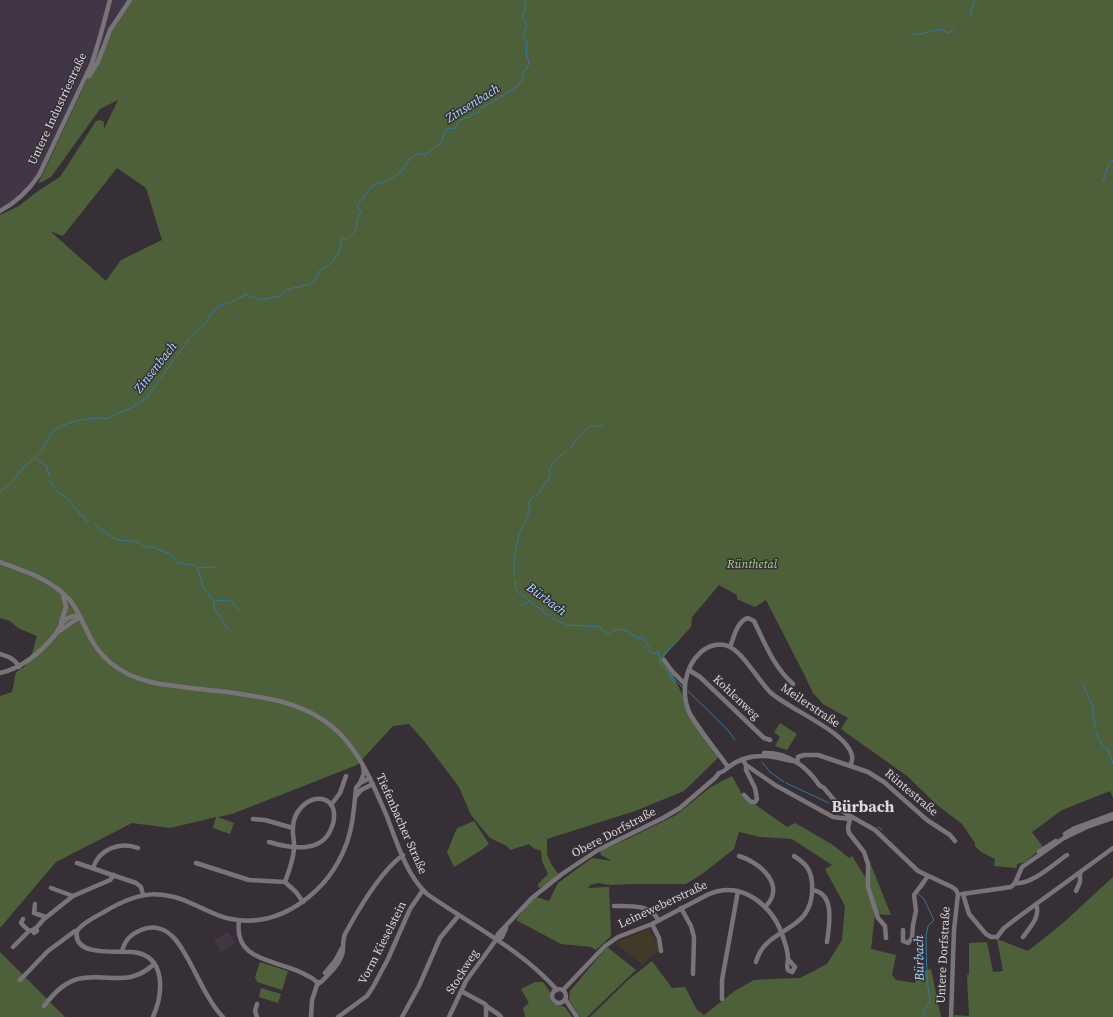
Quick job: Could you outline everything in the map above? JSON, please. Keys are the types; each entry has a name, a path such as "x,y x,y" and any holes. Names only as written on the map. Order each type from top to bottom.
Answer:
{"street":[{"name":"Untere Industriestraße","path":"0,211 16,201 32,184 42,168 95,56 110,0"},
{"path":"86,76 89,76 94,69 110,30 130,0"},
{"name":"Tiefenbacher Straße","path":"0,562 44,579 63,593 73,604 95,645 102,654 120,670 143,681 278,700 293,704 309,712 337,732 354,751 370,778 414,880 423,890 523,959 544,977 555,991"},
{"path":"56,632 66,611 63,593"},
{"path":"0,673 19,667 33,657 56,632 80,617"},
{"path":"726,769 691,715 686,700 685,684 694,660 706,648 715,645 730,647 738,627 742,621 748,618 754,621 774,662 784,676 793,684"},
{"name":"Meilerstraße","path":"730,647 740,655 763,684 776,697 823,724 842,741 852,755 851,765"},
{"path":"0,654 16,660 19,667"},
{"path":"664,660 681,682 685,684"},
{"name":"Kohlenweg","path":"689,670 700,678 764,738 770,740"},
{"name":"Obere Dorfstraße","path":"496,940 502,937 507,925 532,898 567,871 598,850 672,813 726,769 742,759 764,753 788,757 805,768 818,784 824,788 837,804 851,817 881,835 918,871 952,887 961,894"},
{"name":"Rüntestraße","path":"797,763 798,757 804,755 818,755 868,772 884,782 927,820 950,835 955,841"},
{"name":"Obere Dorfstraße","path":"742,759 746,765 775,785 833,817 851,817"},
{"path":"20,980 48,951 77,931 82,925 106,910 125,901 143,895 170,895 185,900 214,914 239,921 256,920 285,913 303,902 325,881 340,859 350,835 356,788 364,773 363,765"},
{"path":"744,795 751,802 755,802 757,799 755,788 746,770 746,765"},
{"path":"331,805 340,793 346,776"},
{"path":"360,783 370,778"},
{"path":"355,798 361,790 373,784"},
{"path":"269,842 294,848 316,845 326,838 333,824 334,813 331,805 328,801 321,799 307,803 298,812 293,828 294,848 293,859 285,882"},
{"path":"1034,860 1036,854 1075,828 1113,814"},
{"path":"851,817 848,828 849,833 864,852 868,864 868,888 878,918 885,926 886,938"},
{"path":"1112,849 1004,928 997,937 991,937 986,934 969,914 961,894 1011,887 1016,883 1022,867 1064,838 1076,831 1113,818"},
{"path":"253,819 266,820 293,828"},
{"path":"93,868 101,854 113,847 131,845 138,848"},
{"path":"311,1017 312,1000 319,980 335,961 342,948 344,936 365,900 389,868 403,855"},
{"path":"1016,883 1021,884 1029,881 1067,855"},
{"path":"739,856 753,861 760,866 772,882 773,895 765,907"},
{"path":"756,962 758,955 766,943 798,922 805,913 811,900 812,879 804,862 794,856"},
{"path":"77,863 136,883 141,887 143,895"},
{"path":"196,863 249,880 285,882 296,892 303,902"},
{"path":"1076,891 1080,882 1080,873"},
{"path":"13,947 46,917 73,896 110,880 114,875"},
{"path":"903,930 903,941 908,943 912,938 916,911 914,895 928,876"},
{"path":"51,888 73,896"},
{"name":"Vorm Kieselstein","path":"338,1017 367,996 388,959 410,909 423,890"},
{"name":"Leineweberstraße","path":"564,991 612,940 652,924 714,892 732,890 738,891 749,895 765,907 782,933 788,959"},
{"path":"812,890 817,890 823,895 829,907 830,915 827,942"},
{"path":"722,999 722,980 738,891"},
{"name":"Untere Dorfstraße","path":"951,1017 954,930 961,894"},
{"path":"35,904 34,913 46,917"},
{"path":"1023,937 1036,919 1038,908 1036,904"},
{"path":"614,906 645,908 657,916 658,920"},
{"path":"681,908 691,926 694,937 693,974"},
{"path":"402,1017 419,986 440,938 459,916"},
{"path":"23,919 21,923 33,930"},
{"path":"239,921 238,937 245,949 252,954 302,972 318,984"},
{"path":"652,924 658,938 661,951"},
{"path":"122,952 123,945 130,937 140,930 148,927 157,927 165,930 180,944 213,1004 223,1017"},
{"path":"77,931 77,938 82,945 94,950 104,952 134,952 150,958 159,974 160,987 158,1005 153,1017"},
{"path":"65,938 77,938"},
{"name":"Stockweg","path":"449,1017 466,981 496,940"},
{"path":"44,1006 52,995 73,981 83,978 128,978 143,972 154,964"},
{"path":"461,991 485,1004 486,1007 493,1010 501,1017"},
{"path":"564,1000 558,1002 555,1000 553,996 555,991 564,991 564,1000 576,1016"},
{"path":"257,1004 255,1011 257,1017"},
{"path":"486,1007 486,1017"}],"shaded area":[{"path":"0,0 132,0 98,52 89,63 44,165 17,199 0,209"},
{"path":"649,929 658,945 659,951 642,964 615,943"},
{"path":"228,932 235,943 221,952 214,940"}],"green space":[{"name":"Rünthetal","path":"132,0 1113,0 1113,798 1110,791 1062,810 1032,832 1043,847 1025,862 1017,864 1017,868 994,866 995,859 981,852 975,846 975,843 962,824 936,804 907,776 841,729 848,718 823,704 813,693 766,600 755,607 737,599 737,595 719,585 692,617 691,627 664,656 688,707 721,755 684,791 635,811 547,839 547,854 551,864 559,875 547,885 539,888 538,884 548,874 542,861 541,851 533,848 529,844 510,850 507,846 490,838 471,815 459,787 425,742 409,724 393,726 357,765 232,814 218,817 234,823 230,834 213,828 216,817 170,828 132,823 56,862 0,928 0,696 12,692 16,672 25,666 31,657 37,636 18,628 10,621 0,618 0,215 19,206 38,191 60,177 96,121 101,120 104,122 104,129 118,100 100,109 51,177 38,184 86,82 98,52","holes":["117,168 146,188 162,240 121,260 106,281 50,231 63,236"]},
{"path":"780,723 797,734 787,750 775,746 780,737 774,732"},
{"path":"732,776 743,796 787,827 795,823 833,845 849,858 852,856 867,880 869,860 891,915 875,914 871,949 896,955 892,975 896,980 915,983 919,972 931,969 941,1017 590,1017 627,981 652,961 672,988 685,987 697,1010 704,1015 736,990 754,980 800,978 827,964 842,940 845,906 825,869 832,865 792,839 761,837 739,832 734,849 702,874 686,884 610,885 598,883 590,885 588,888 609,887 611,936 596,950 591,947 561,944 516,920 536,897 549,901 558,883 592,858 612,861 601,855 600,851 676,815 711,787"},
{"path":"474,821 489,844 454,867 447,852 457,828"},
{"path":"1113,877 1113,1017 954,1017 954,1015 969,1016 967,975 969,975 969,943 987,942 993,972 1003,971 997,939 1028,951 1063,923"},
{"path":"607,947 636,970 587,1017 580,1017 569,1000 570,991"},
{"path":"0,952 65,1017 0,1017"},
{"path":"260,962 288,971 282,990 257,982 255,977"},
{"path":"535,982 543,982 550,992 550,1000 552,1003 565,1007 572,1017 525,1017 523,1008 529,1003 521,989"},
{"path":"261,988 281,994 278,1003 259,997"}],"waterway":[{"name":"Zinsenbach","path":"193,336 204,326 210,315 221,304 230,303 244,296 244,294 261,300 280,296 284,292 295,287 309,285 315,280 319,271 330,264 339,253 342,237 346,240 355,231 359,214 361,212 357,206 373,185 388,181 401,172 410,159 418,153 425,155 441,143 446,130 450,128 454,129 460,120 478,113 480,109 517,87 529,64 526,53 527,44 523,35 527,25 522,15 526,0"},
{"path":"970,16 974,0"},
{"path":"911,34 937,30 942,30 949,33 955,28"},
{"path":"1103,181 1108,166 1113,160"},
{"name":"Zinsenbach","path":"0,492 12,482 23,468 43,449 51,435 63,425 79,420 96,418 109,419 112,416 135,406 136,404 138,405 147,397 147,395 148,396 189,339"},
{"name":"Bürbach","path":"570,448 582,433 590,426 601,426 603,423"},
{"name":"Bürbach","path":"514,575 514,560 517,544 519,534 525,524 530,508 528,504 548,481 550,477 550,468 553,462 566,451"},
{"path":"35,458 47,466 49,476"},
{"path":"50,481 59,493 69,499 73,507 78,510 79,514 84,516 86,521 89,522"},
{"path":"94,523 115,539 122,541 133,541 144,547 152,547 172,555 177,563 194,565 197,568 215,567"},
{"path":"197,568 202,586 214,601 215,610 228,630"},
{"name":"Bürbach","path":"515,579 516,589 519,593 525,596 532,604 543,610 545,614 550,615 568,626 600,627 605,633 608,634 616,629 624,630 631,633 636,638 644,638 652,654 658,652 661,664 683,688"},
{"path":"214,601 230,600 240,611"},
{"name":"Bürbach","path":"522,605 530,601"},
{"path":"660,660 680,638"},
{"name":"Bürbach","path":"668,671 674,683"},
{"path":"1082,682 1093,707 1096,727"},
{"name":"Bürbach","path":"688,691 727,729 735,740"},
{"path":"1096,732 1102,746 1108,749 1113,764"},
{"name":"Bürbach","path":"762,762 770,772 784,782"},
{"name":"Bürbach","path":"786,783 829,803"},
{"name":"Bürbach","path":"878,827 882,830"},
{"name":"Bürbach","path":"922,888 925,884"},
{"name":"Bürbach","path":"917,893 924,899 934,920 928,926 926,936 927,980 930,1001 924,1012 924,1017"}],"district":[{"name":"Bürbach","path":"863,808"}]}
